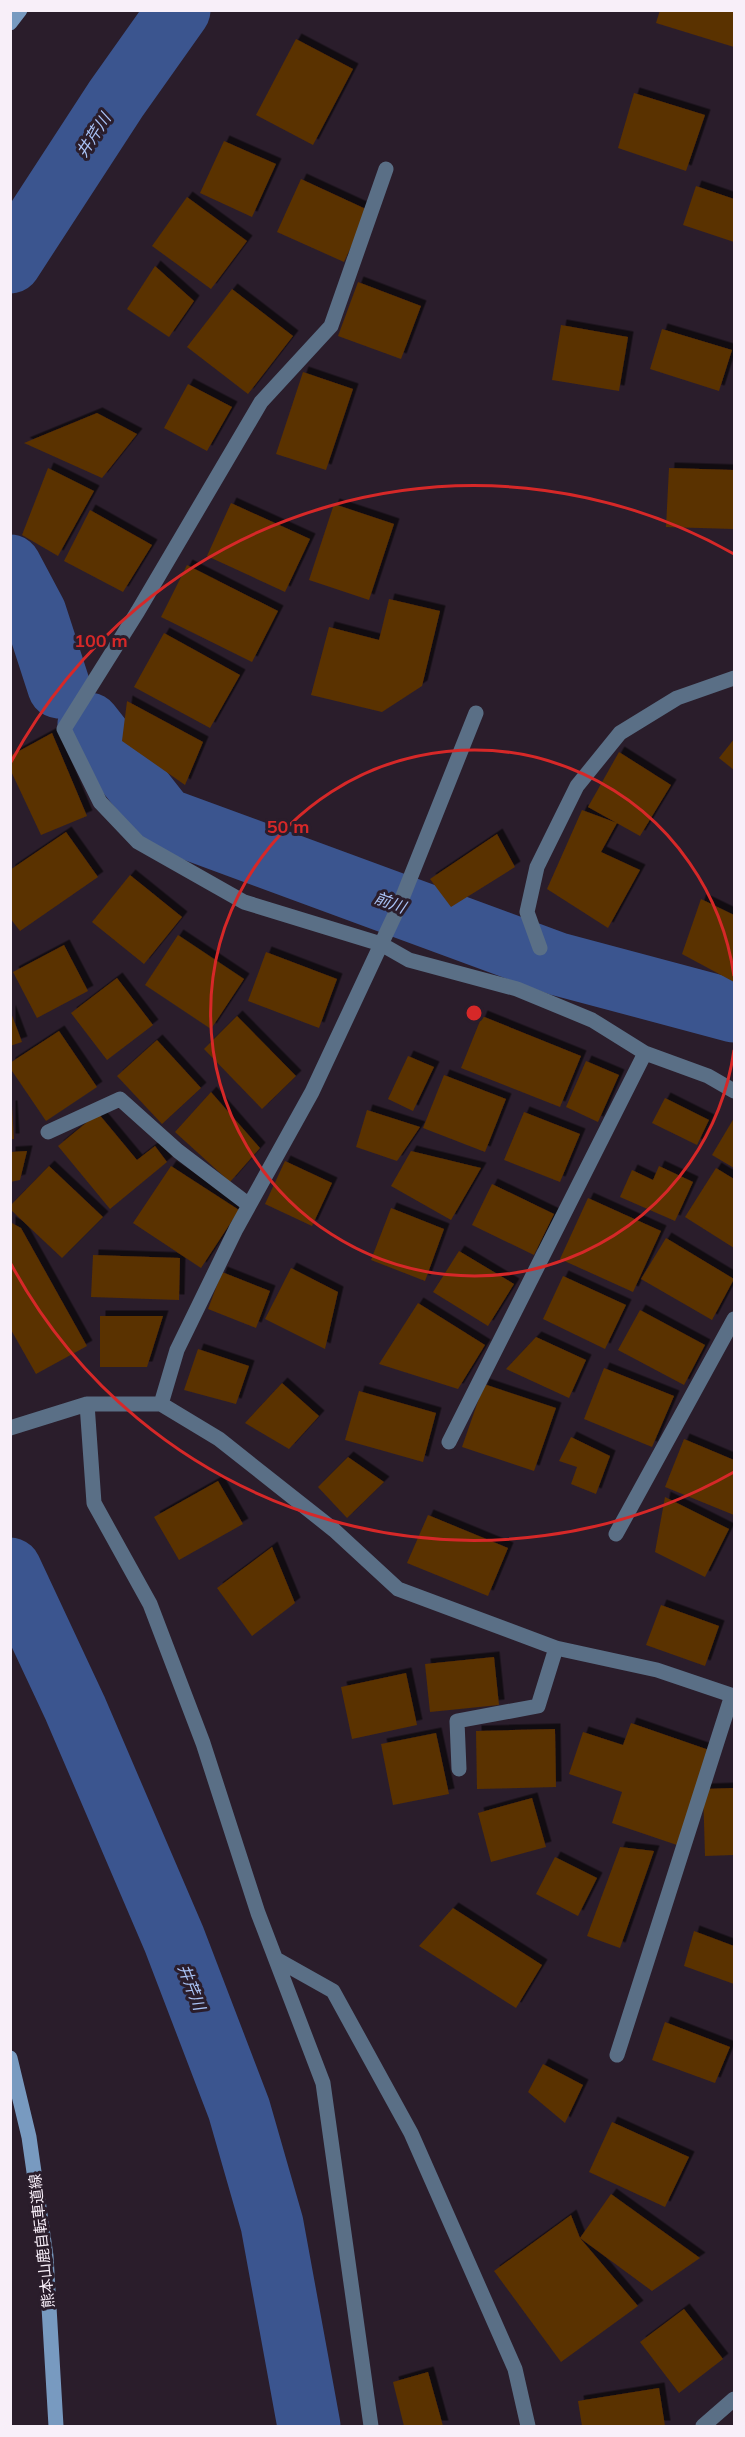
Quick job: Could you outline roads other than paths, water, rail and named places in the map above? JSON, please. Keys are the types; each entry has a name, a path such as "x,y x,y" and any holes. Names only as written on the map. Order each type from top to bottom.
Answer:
{"main road":[{"path":"10,23 20,10"},
{"name":"熊本山鹿自転車道線","path":"10,2058 29,2137 46,2256 56,2427"}],"street":[{"path":"386,169 331,326 261,402 138,611 64,729 100,802 138,842 244,902 381,944 408,960 517,989 592,1020 645,1053 708,1076 735,1091"},
{"path":"540,948 527,912 537,867 577,786 620,733 677,698 735,678"},
{"path":"161,1404 177,1350 249,1205 312,1092 399,906 476,713"},
{"path":"450,1442 645,1053"},
{"path":"48,1132 120,1099 178,1151 249,1205"},
{"path":"616,1534 735,1319"},
{"path":"87,1404 94,1503 150,1604 203,1743 258,1913 323,2083 371,2427"},
{"path":"10,1428 87,1404 161,1404 219,1439 334,1530 398,1589 556,1648 657,1670 733,1696 617,2055"},
{"path":"459,1769 457,1721 538,1706 556,1648"},
{"path":"276,1959 333,1991 411,2133 515,2369 528,2427"},
{"path":"703,2427 735,2399"}],"waterway":[{"name":"井芹川","path":"10,262 116,99 179,10"},
{"path":"10,566 35,613 59,687"},
{"name":"前川","path":"89,724 164,819 558,964 734,1011"},
{"name":"井芹川","path":"10,1569 75,1708 174,1939 239,2109 272,2224 309,2426"}]}
